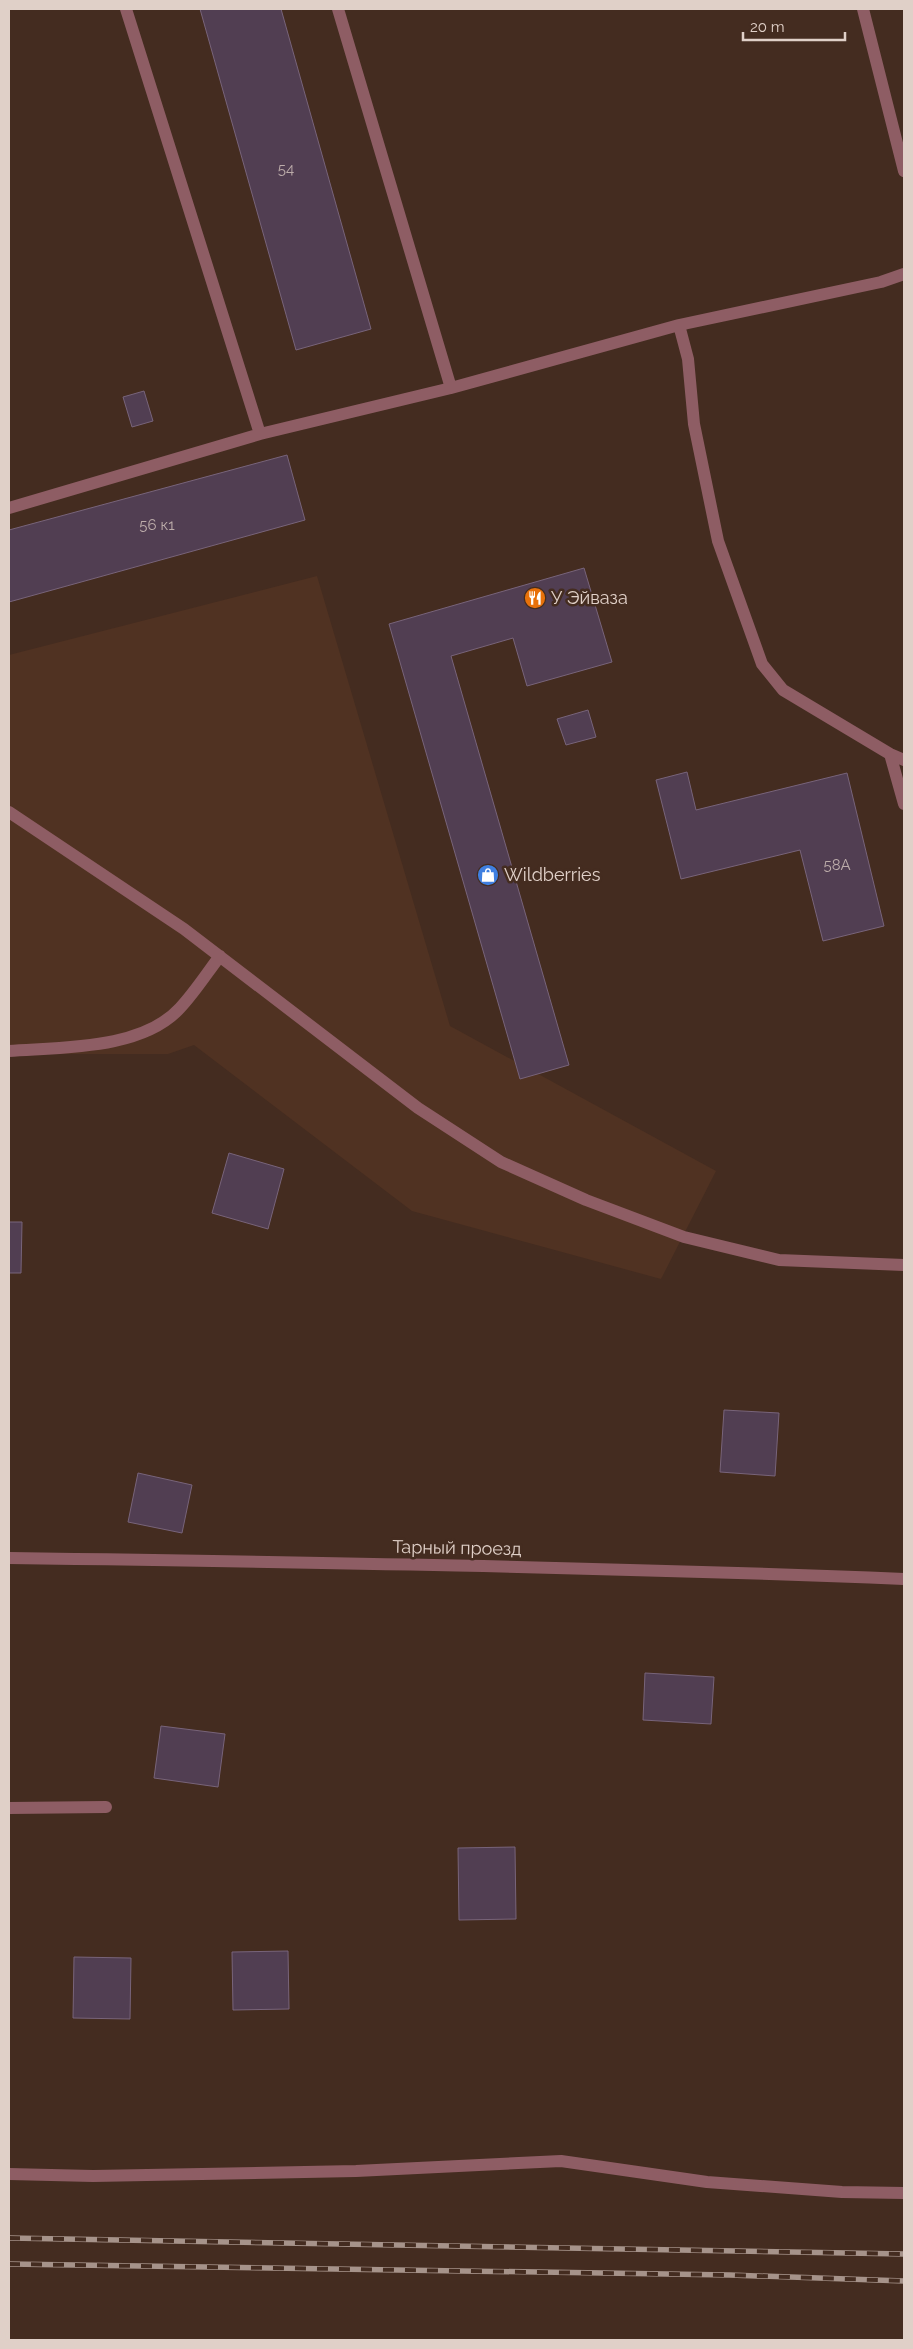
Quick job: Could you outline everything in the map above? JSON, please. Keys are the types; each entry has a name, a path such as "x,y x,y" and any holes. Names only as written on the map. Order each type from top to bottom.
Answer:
{"street":[{"path":"126,9 260,434"},
{"path":"338,9 451,388"},
{"path":"863,9 904,171"},
{"path":"9,508 260,434 451,388 679,325 881,282 904,274"},
{"path":"679,325 688,359 694,424 718,540 762,664 783,690 890,754 904,760"},
{"path":"890,754 904,804"},
{"path":"9,812 184,929 418,1108 509,1166 586,1200 684,1238 779,1260 904,1265"},
{"path":"9,1051 72,1046 135,1037 158,1026 179,1009 220,956"},
{"name":"Тарный проезд","path":"9,1558 300,1562 721,1572 904,1579"},
{"path":"9,1808 106,1807"},
{"path":"9,2174 93,2176 346,2171 561,2161 707,2182 842,2192 904,2193"}],"shaded area":[{"path":"317,576 450,1026 716,1171 661,1279 412,1211 194,1045 168,1054 9,1054 9,655"}],"building":[{"path":"200,9 281,9 371,329 296,350"},
{"path":"144,391 153,421 132,427 123,397"},
{"path":"287,455 305,520 9,602 9,530"},
{"name":"Wildberries","path":"584,568 612,662 527,686 513,638 451,656 569,1065 520,1079 389,624"},
{"path":"588,710 596,737 566,745 557,719"},
{"path":"687,772 696,810 847,773 884,926 823,941 800,850 681,879 656,780"},
{"path":"229,1153 284,1169 268,1229 212,1213"},
{"path":"9,1222 22,1222 21,1273 9,1273"},
{"path":"724,1410 779,1413 775,1476 720,1472"},
{"path":"138,1473 192,1485 182,1533 128,1522"},
{"path":"645,1673 714,1677 711,1724 643,1720"},
{"path":"161,1726 225,1734 218,1787 154,1778"},
{"path":"515,1847 516,1919 459,1920 458,1848"},
{"path":"288,1951 289,2009 233,2010 232,1952"},
{"path":"74,1957 131,1958 130,2019 73,2018"}],"railway":[{"path":"9,2238 904,2254"},
{"path":"9,2264 730,2275 904,2281"}],"place":[{"name":"У Эйваза","path":"535,598"},
{"name":"Wildberries","path":"488,875"}]}
